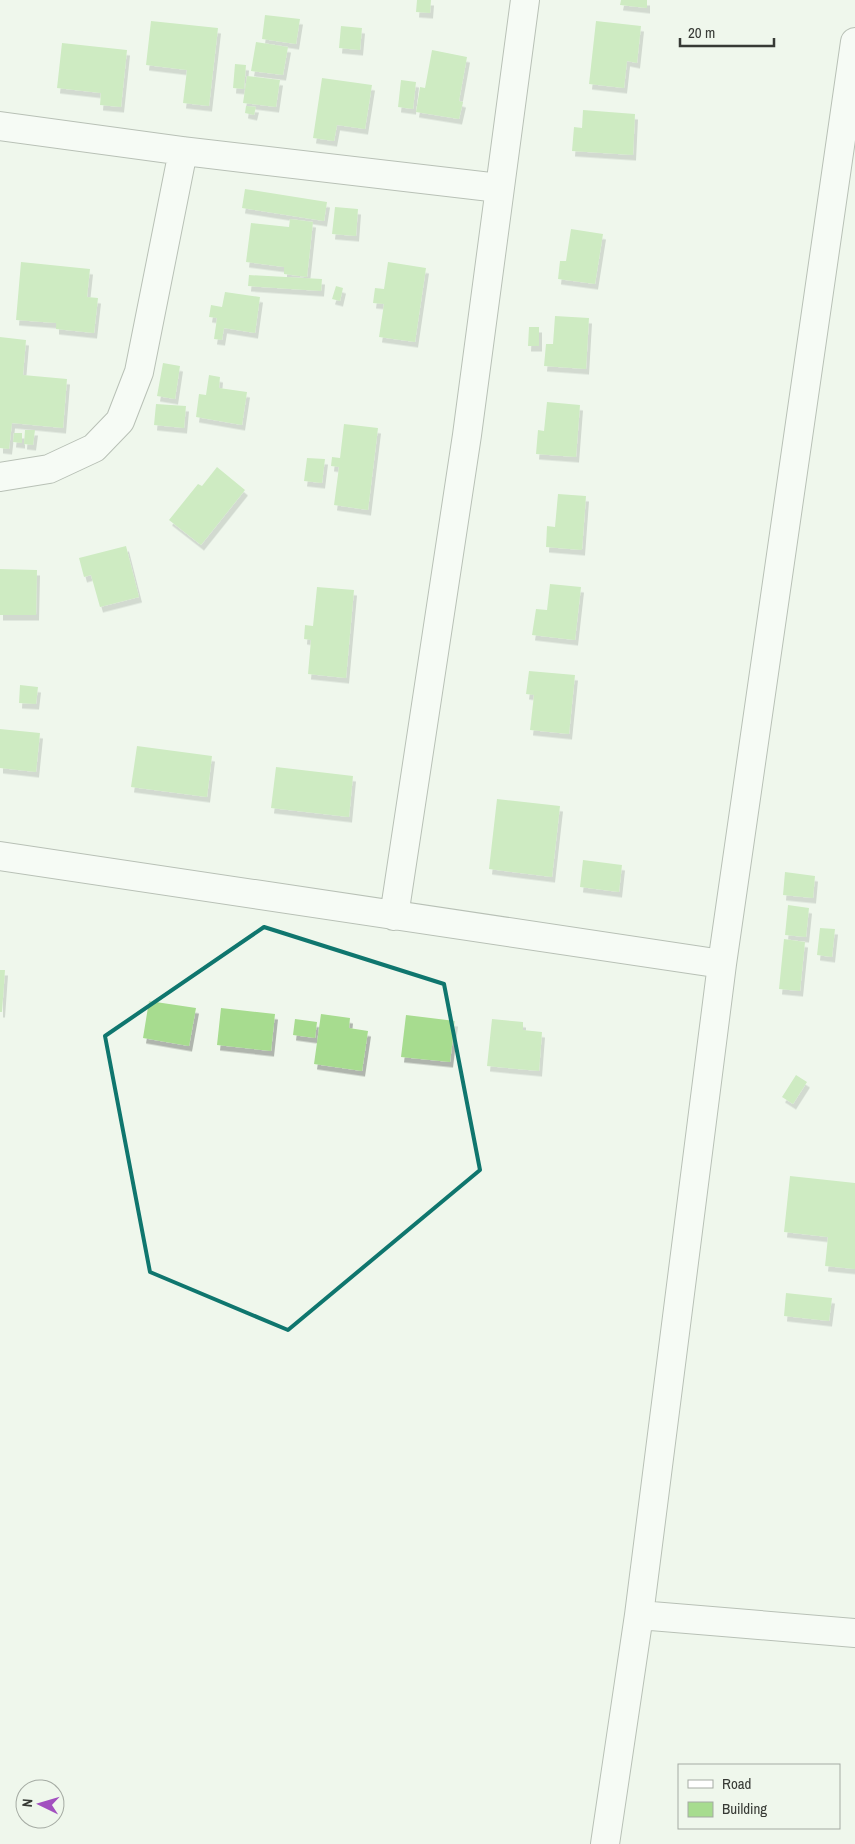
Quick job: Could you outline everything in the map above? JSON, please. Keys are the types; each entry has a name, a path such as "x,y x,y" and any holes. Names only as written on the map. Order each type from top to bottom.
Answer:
{"street":[{"path":"394,916 467,435 525,0"},
{"path":"605,1844 639,1615 722,964 855,42"},
{"path":"0,126 183,151 499,188"},
{"path":"0,477 48,469 87,452 94,448 120,422 139,372 183,151"},
{"path":"0,856 722,964"},
{"path":"639,1615 855,1633"}],"highlighted area":[{"path":"264,927 444,984 480,1170 288,1330 150,1272 105,1036"}],"building":[{"path":"417,0 431,0 430,13 416,12"},
{"path":"621,0 647,0 647,8 620,5"},
{"path":"265,15 300,19 296,44 262,39"},
{"path":"151,21 218,28 209,106 183,103 187,70 146,65"},
{"path":"596,21 641,26 637,63 627,61 624,88 589,84"},
{"path":"341,26 362,28 360,50 339,48"},
{"path":"256,42 288,47 283,75 251,71"},
{"path":"62,43 127,50 121,107 100,105 101,93 57,88"},
{"path":"432,50 467,57 459,101 463,102 459,119 416,112 420,87 425,88"},
{"path":"235,64 246,65 244,89 233,88"},
{"path":"247,76 280,80 276,107 243,103"},
{"path":"322,78 372,85 365,129 337,125 334,141 313,138"},
{"path":"401,80 416,82 413,109 398,107"},
{"path":"246,106 256,107 254,115 245,113"},
{"path":"583,110 635,114 633,155 572,151 574,127 582,128"},
{"path":"245,189 327,202 324,221 242,208"},
{"path":"335,207 358,209 356,236 332,234"},
{"path":"290,219 313,222 307,277 284,274 284,267 246,262 251,223 289,227"},
{"path":"571,229 603,234 595,284 558,279 560,261 566,261"},
{"path":"21,262 90,269 87,297 98,298 94,333 56,329 56,323 16,320"},
{"path":"388,262 426,268 415,342 379,337 384,304 373,303 375,288 384,289"},
{"path":"249,275 322,279 321,291 248,286"},
{"path":"336,286 343,288 340,301 332,299"},
{"path":"225,292 260,297 255,333 224,328 222,340 214,339 217,318 209,317 211,305 222,307"},
{"path":"555,316 589,318 586,369 544,366 546,344 553,344"},
{"path":"529,327 539,327 539,346 528,346"},
{"path":"0,337 26,340 23,375 67,379 63,428 12,423 9,449 0,448"},
{"path":"163,363 180,366 175,399 157,396"},
{"path":"209,375 220,377 219,388 247,392 242,425 196,417 199,394 206,395"},
{"path":"547,402 580,405 576,457 536,454 538,430 544,431"},
{"path":"156,404 186,406 184,428 154,425"},
{"path":"344,424 378,428 368,510 334,505 339,467 331,466 332,457 340,458"},
{"path":"25,430 35,430 33,445 24,444"},
{"path":"14,433 22,433 22,443 13,442"},
{"path":"307,458 325,459 322,483 304,481"},
{"path":"217,467 245,490 201,545 169,520 198,484 202,486"},
{"path":"558,494 586,496 582,550 546,547 547,526 555,527"},
{"path":"126,546 139,597 100,607 91,575 84,577 79,558"},
{"path":"0,569 37,570 36,615 0,615"},
{"path":"550,584 581,587 575,640 532,635 536,609 547,610"},
{"path":"317,587 354,590 346,678 308,674 311,640 304,639 305,625 313,626"},
{"path":"529,671 575,675 569,734 530,730 534,695 526,694"},
{"path":"20,685 38,687 36,704 19,703"},
{"path":"0,729 40,733 36,772 0,768"},
{"path":"137,746 212,756 207,797 131,787"},
{"path":"276,767 353,776 349,817 271,808"},
{"path":"497,799 560,806 552,877 489,869"},
{"path":"583,860 622,865 619,892 580,887"},
{"path":"785,872 815,876 813,898 783,895"},
{"path":"788,905 809,908 806,937 785,935"},
{"path":"820,928 835,929 832,957 817,955"},
{"path":"784,939 805,942 800,991 779,989"},
{"path":"0,970 5,970 2,1012 0,1012"},
{"path":"149,1001 196,1008 189,1046 143,1038"},
{"path":"221,1008 275,1014 271,1051 217,1045"},
{"path":"321,1014 350,1018 349,1028 368,1031 362,1071 314,1064"},
{"path":"406,1015 455,1021 450,1062 401,1057"},
{"path":"295,1019 317,1022 315,1038 293,1035"},
{"path":"492,1019 523,1022 523,1030 542,1032 539,1071 487,1066"},
{"path":"796,1075 807,1082 793,1104 782,1097"},
{"path":"790,1176 855,1183 855,1269 825,1266 828,1237 784,1232"},
{"path":"786,1293 832,1298 829,1321 784,1316"}]}
